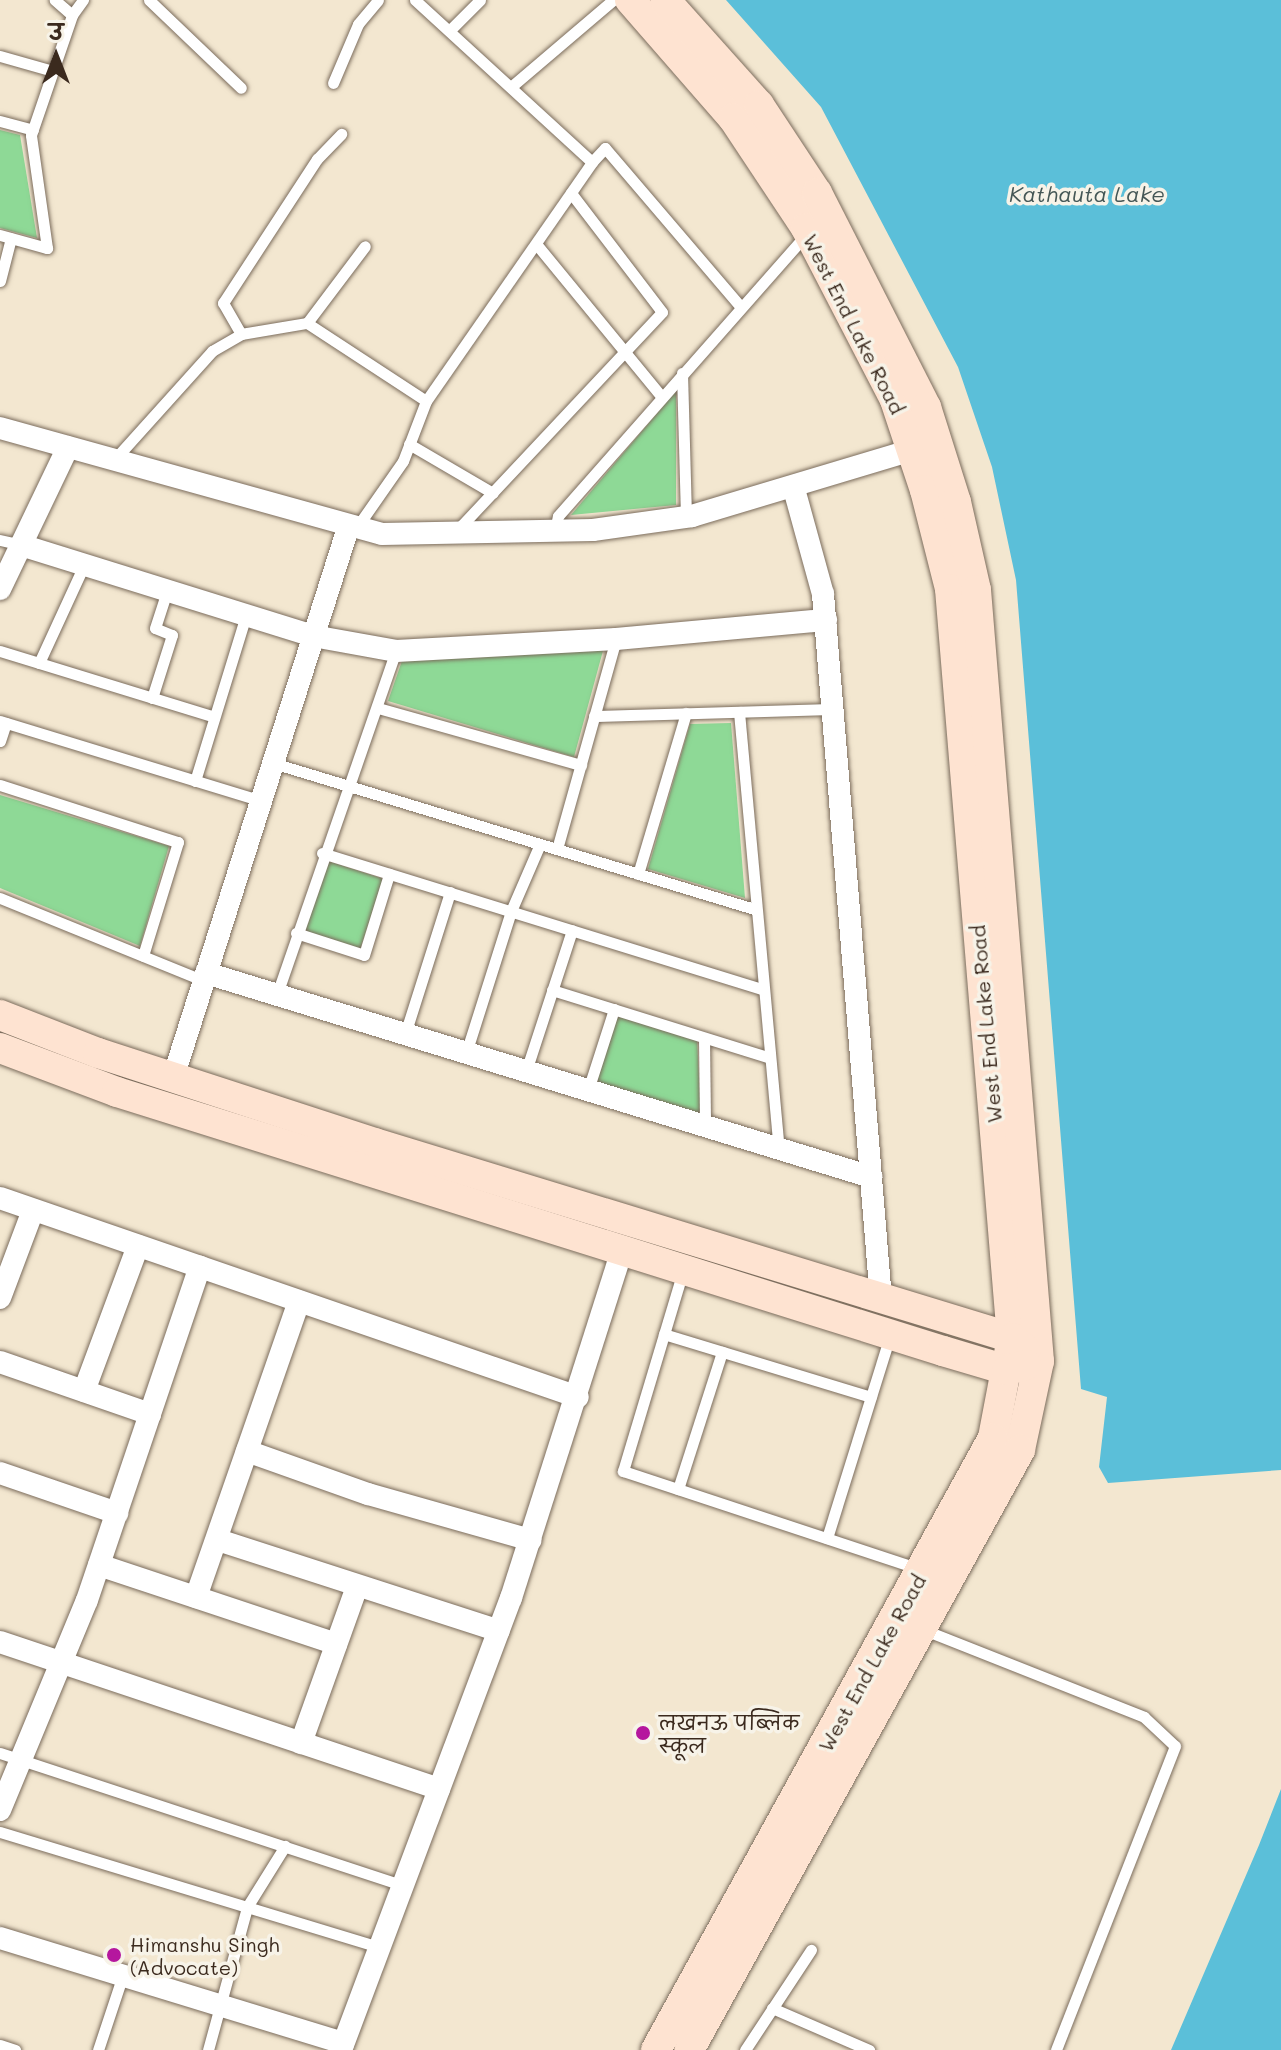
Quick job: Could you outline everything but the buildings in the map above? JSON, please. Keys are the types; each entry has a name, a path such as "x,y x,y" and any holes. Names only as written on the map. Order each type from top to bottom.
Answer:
{"street":[{"name":"West End Lake Road","path":"630,0 733,118 808,233 895,400 925,446 976,590 1039,1361 1020,1450 911,1623 656,2050"},
{"name":"West End Lake Road","path":"665,0 759,105 817,193 926,407 925,446 950,589 1012,1338 993,1438 924,1570 911,1623 689,2050"},
{"path":"0,428 382,534 555,531 686,517 794,489 925,446"},
{"path":"0,589 10,543 68,447"},
{"path":"794,489 826,620 881,1299"},
{"path":"173,1078 313,636 353,526"},
{"path":"10,543 313,636 396,651 616,639 826,620"},
{"path":"205,977 277,994 871,1177"},
{"path":"0,1015 173,1078 1012,1338 1039,1361"},
{"path":"0,1048 117,1092 890,1335 1007,1370 1039,1361"},
{"path":"0,1198 578,1397"},
{"path":"0,1298 33,1210"},
{"path":"84,1391 138,1246"},
{"path":"0,1938 222,2006 342,2047 499,1631 578,1397 622,1251"},
{"path":"0,1810 11,1756 62,1662 99,1565 200,1267"},
{"path":"196,1597 299,1301"},
{"path":"0,1362 150,1414"},
{"path":"247,1451 368,1494 531,1540"},
{"path":"0,1473 117,1513"},
{"path":"218,1540 499,1631"},
{"path":"99,1565 336,1644"},
{"path":"301,1743 357,1587"},
{"path":"0,1642 439,1789"}],"lane":[{"path":"55,0 72,15"},
{"path":"0,281 6,237 47,248 33,130 72,15 83,0"},
{"path":"149,0 241,88"},
{"path":"333,83 358,24 378,0"},
{"path":"415,0 451,29 592,162"},
{"path":"512,86 613,0"},
{"path":"451,29 476,1"},
{"path":"0,56 53,71"},
{"path":"0,121 33,130"},
{"path":"241,334 223,303 317,159 341,134"},
{"path":"353,526 409,444 426,401 592,162 605,148 740,306"},
{"path":"463,533 462,525 662,312 571,193"},
{"path":"555,531 558,516 740,306 808,233"},
{"path":"537,245 662,397"},
{"path":"307,323 365,246"},
{"path":"114,460 212,351 241,334 307,323 426,401"},
{"path":"682,373 686,517"},
{"path":"409,444 493,493"},
{"path":"0,566 10,543"},
{"path":"39,663 84,565"},
{"path":"152,698 172,635 155,628 167,591"},
{"path":"195,781 246,615"},
{"path":"557,849 616,639"},
{"path":"0,651 214,717"},
{"path":"277,994 322,853 352,787 396,651"},
{"path":"378,708 581,765"},
{"path":"594,716 834,709"},
{"path":"739,712 754,909 779,1149"},
{"path":"638,874 686,713"},
{"path":"0,741 3,722 261,801"},
{"path":"273,763 754,909"},
{"path":"0,785 178,842 143,956"},
{"path":"466,1053 511,911 540,844"},
{"path":"322,853 762,989"},
{"path":"296,933 364,955 389,874"},
{"path":"405,1034 450,892"},
{"path":"0,898 143,956 205,977"},
{"path":"526,1071 572,930"},
{"path":"552,990 770,1058"},
{"path":"588,1090 614,1009"},
{"path":"704,1038 705,1126"},
{"path":"683,1270 623,1471 924,1570"},
{"path":"664,1334 871,1397"},
{"path":"827,1538 890,1335"},
{"path":"678,1489 722,1352"},
{"path":"911,1623 1144,1717 1175,1746 1056,2050"},
{"path":"11,1756 402,1885"},
{"path":"0,1832 378,1947"},
{"path":"208,2050 247,1907 285,1846"},
{"path":"745,2050 811,1950"},
{"path":"98,2050 123,1975"},
{"path":"772,2008 869,2050"},
{"path":"0,2045 15,2050"}],"green space":[{"path":"0,130 20,135 37,238 0,228"},
{"path":"676,391 676,505 571,515"},
{"path":"604,647 574,757 388,701 403,658"},
{"path":"731,723 745,898 648,869 690,724"},
{"path":"0,795 169,846 140,946 0,888"},
{"path":"325,860 383,879 360,949 302,930"},
{"path":"617,1015 697,1039 701,1118 595,1086"}],"water":[{"name":"Kathauta Lake","path":"726,0 1281,0 1281,1470 1108,1483 1099,1467 1107,1397 1081,1389 1016,580 992,467 958,367 821,107"},
{"path":"1281,1789 1281,2050 1171,2050 1259,1845"}],"place":[{"name":"लखनऊ पब्लिक स्कूल","path":"643,1733"},
{"name":"Himanshu Singh (Advocate)","path":"114,1955"}]}
